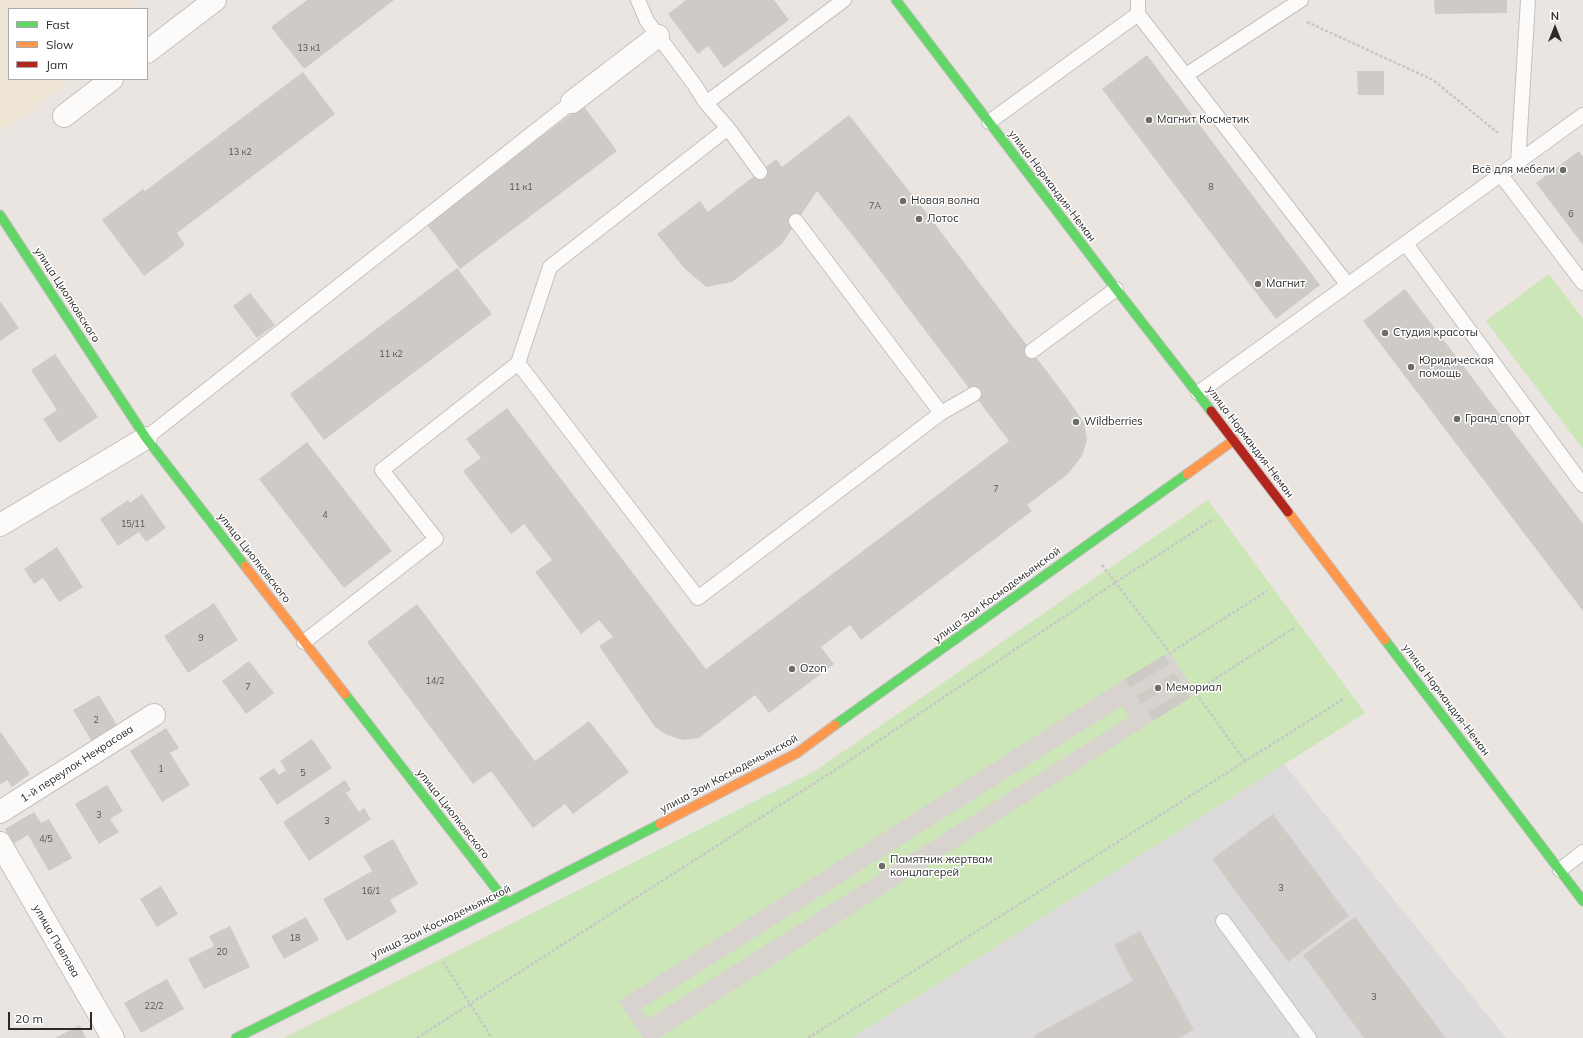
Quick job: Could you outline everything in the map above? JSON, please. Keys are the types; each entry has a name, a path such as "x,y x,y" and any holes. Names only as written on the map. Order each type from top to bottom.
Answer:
{"street":[{"path":"148,51 215,0"},
{"name":"улица Нормандия-Неман","path":"896,0 1116,289 1234,440 1583,901"},
{"path":"572,102 658,36"},
{"path":"64,116 111,80"},
{"name":"улица Циолковского","path":"0,215 146,438 507,903"},
{"path":"0,525 146,438"},
{"name":"улица Зои Космодемьянской","path":"236,1038 507,903 797,753 1234,440"},
{"name":"1-й переулок Некрасова","path":"0,812 154,715"},
{"name":"улица Павлова","path":"0,843 113,1038"}],"lane":[{"path":"638,0 647,22 694,84 706,103 728,128 760,172"},
{"path":"706,103 844,0"},
{"path":"1186,76 1300,0"},
{"path":"1518,157 1528,0"},
{"path":"989,122 1138,7 1186,76 1348,285"},
{"path":"146,438 572,102"},
{"path":"1198,393 1501,175 1518,157 1583,115"},
{"path":"304,642 436,539 382,470 518,363 550,267 728,128"},
{"path":"1501,175 1583,283"},
{"path":"796,221 942,413"},
{"path":"1406,244 1583,484"},
{"path":"1032,351 1116,289"},
{"path":"518,363 698,598 942,413 974,394"},
{"path":"1560,870 1583,852"},
{"path":"1223,922 1309,1038"}],"path":[{"path":"1284,11 1433,80 1518,157"},
{"path":"416,1038 835,770 1116,582 1214,519"},
{"path":"1088,545 1170,653 1267,591"},
{"path":"1245,761 1195,692 1294,628"},
{"path":"808,1038 1345,698"},
{"path":"430,942 492,1038"}],"shaded area":[{"path":"0,0 136,0 131,8 8,8 8,80 70,80 3,131 0,127"},
{"path":"1170,653 1195,692 1190,698 1185,690 1148,712 1153,721 659,1038 643,1038 619,1001 1125,679 1130,687 1169,664 1164,655","holes":["1175,673 1179,681 1141,704 1136,695","1122,706 1129,717 648,1019 641,1009"]},
{"path":"1284,764 1506,1038 852,1038"}],"green space":[{"path":"1549,274 1583,319 1583,449 1486,321"},
{"path":"1208,500 1365,713 852,1038 284,1038 815,771"}],"building":[{"path":"307,0 394,0 304,69 271,27"},
{"path":"686,0 774,0 789,20 724,68 708,46 698,54 668,14"},
{"path":"1434,0 1507,0 1507,13 1435,14"},
{"path":"1147,55 1320,285 1276,319 1102,89"},
{"path":"1357,71 1384,71 1384,95 1358,95"},
{"path":"303,72 335,114 177,233 185,245 144,276 102,220 143,189 145,191"},
{"path":"583,105 617,151 460,269 426,223"},
{"path":"849,115 925,211 1067,398 1084,423 1087,440 1082,456 1068,474 1027,505 1032,511 861,640 850,625 821,647 834,664 769,713 755,695 699,738 683,740 667,735 655,727 599,646 613,637 599,620 581,634 535,572 552,560 524,524 511,534 463,471 481,458 466,439 507,408 706,669 1009,441 868,255 817,191 782,244 732,282 706,287 685,269 657,234 700,201 708,212 776,159 782,167"},
{"path":"1579,151 1583,157 1583,245 1536,183"},
{"path":"457,268 492,314 324,440 290,394"},
{"path":"1405,289 1583,524 1583,611 1363,321"},
{"path":"250,293 275,325 257,338 233,306"},
{"path":"0,301 19,328 0,341"},
{"path":"55,354 98,417 59,443 43,419 57,410 31,370"},
{"path":"307,442 392,551 344,588 259,479"},
{"path":"142,494 166,528 146,542 139,532 118,546 100,519 128,500 130,503"},
{"path":"57,547 83,587 59,602 43,578 34,584 24,569"},
{"path":"214,603 238,640 188,673 164,636"},
{"path":"417,604 535,761 589,721 629,772 573,814 565,804 533,828 491,771 473,784 367,642"},
{"path":"1164,655 1169,664 1130,688 1125,679"},
{"path":"249,661 274,693 246,714 222,681"},
{"name":"Мемориал","path":"1174,673 1180,681 1141,704 1136,696"},
{"path":"1185,690 1190,698 1153,721 1148,712"},
{"path":"99,695 120,730 94,745 73,710"},
{"path":"166,728 179,748 170,753 190,785 162,802 130,751"},
{"path":"0,731 30,774 12,787 7,780 0,785"},
{"path":"312,739 332,768 277,805 259,778 274,768 279,775 286,770 280,761"},
{"path":"345,780 351,790 346,793 359,812 364,808 371,819 309,861 283,822"},
{"path":"107,785 123,811 110,819 119,832 99,844 75,804"},
{"path":"34,812 41,823 49,819 72,858 49,871 28,835 13,844 5,829"},
{"path":"1273,814 1349,916 1288,962 1212,859"},
{"path":"393,839 418,884 390,900 397,912 347,941 323,899 372,871 363,856"},
{"path":"161,886 178,914 157,927 140,899"},
{"path":"306,917 319,940 284,959 271,936"},
{"path":"1355,917 1446,1038 1364,1038 1303,955"},
{"path":"230,926 250,967 204,989 188,959 214,946 209,936"},
{"path":"1140,931 1194,1030 1179,1038 1035,1038 1033,1036 1133,981 1114,945"},
{"path":"167,979 184,1009 141,1033 124,1003"},
{"path":"80,1025 86,1038 55,1038"}],"traffic: fast":[{"path":"896,0 1211,411"},
{"path":"0,215 146,438 245,566"},
{"path":"835,725 1187,474"},
{"path":"1385,640 1583,901"},
{"path":"345,694 507,903"},
{"path":"236,1038 507,903 660,824"}],"traffic: slow":[{"path":"1187,474 1234,440"},
{"path":"1288,512 1385,640"},
{"path":"245,566 345,694"},
{"path":"660,824 797,753 835,725"}],"traffic: jam":[{"path":"1211,411 1288,512"}],"place":[{"name":"Магнит Косметик","path":"1149,120"},
{"name":"Всё для мебели","path":"1563,170"},
{"name":"Новая волна","path":"903,201"},
{"name":"Лотос","path":"919,219"},
{"name":"Магнит","path":"1258,284"},
{"name":"Студия красоты","path":"1385,333"},
{"name":"Юридическая помощь","path":"1411,367"},
{"name":"Гранд спорт","path":"1457,419"},
{"name":"Wildberries","path":"1076,422"},
{"name":"Ozon","path":"792,669"},
{"name":"Мемориал","path":"1158,688"},
{"name":"Памятник жертвам концлагерей","path":"882,866"}]}
